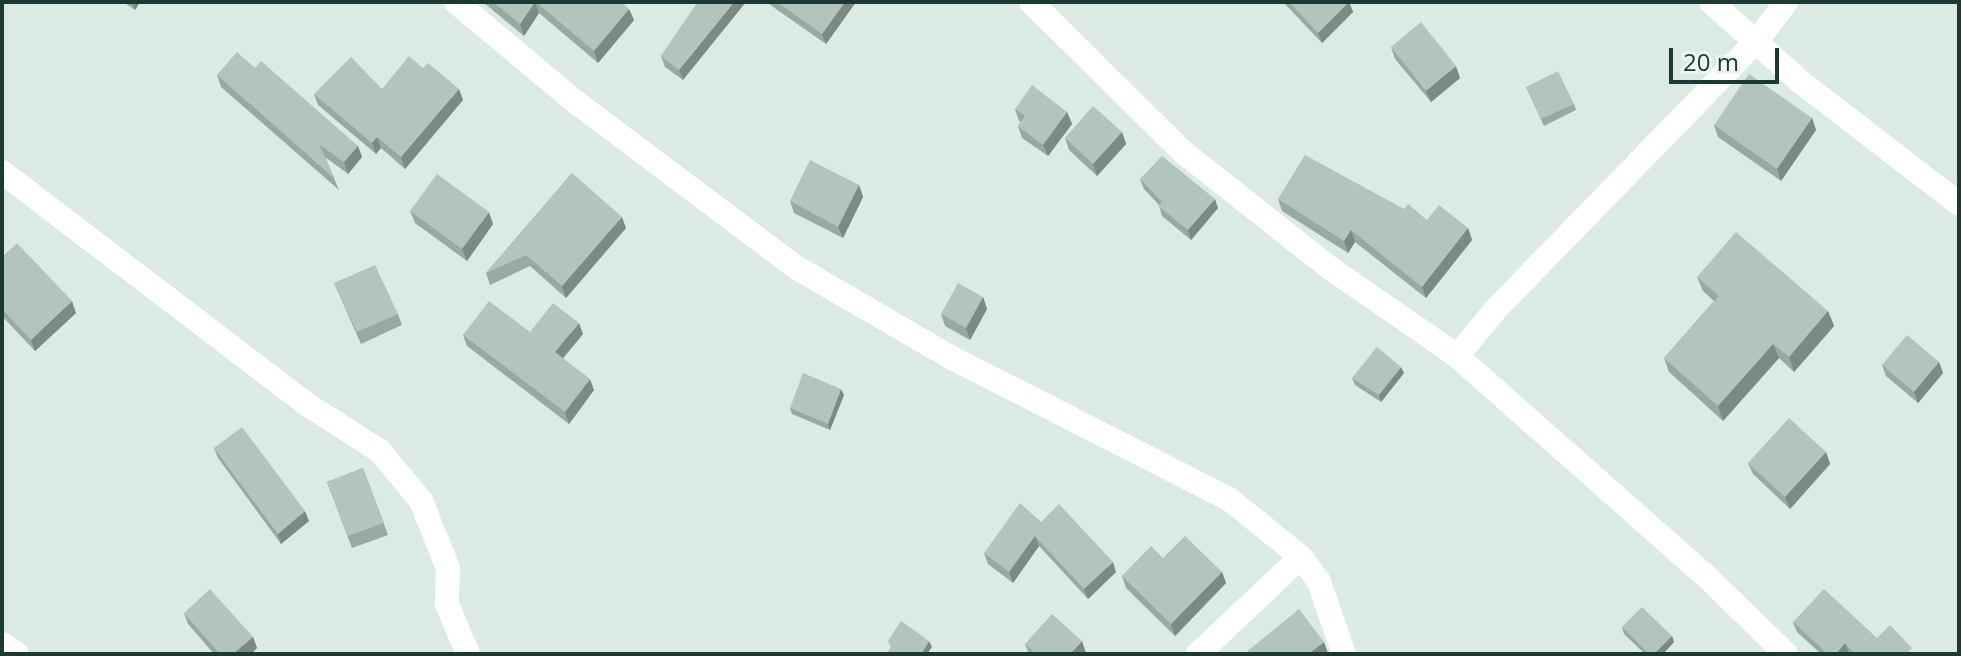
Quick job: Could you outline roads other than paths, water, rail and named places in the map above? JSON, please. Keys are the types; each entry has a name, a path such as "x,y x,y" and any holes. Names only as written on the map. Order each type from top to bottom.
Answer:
{"street":[{"path":"456,2 577,103 797,268 954,359 1229,499 1301,557 1319,582 1344,654"},
{"path":"1031,2 1183,152 1330,268 1457,356 1709,579 1786,654"},
{"path":"1711,2 1756,42 1959,204"},
{"path":"1457,356 1496,309 1756,42 1786,2"},
{"path":"2,172 311,407 380,451 421,501 448,568 447,604 468,654"},
{"path":"1198,654 1301,557"},
{"path":"2,644 17,654"}]}
